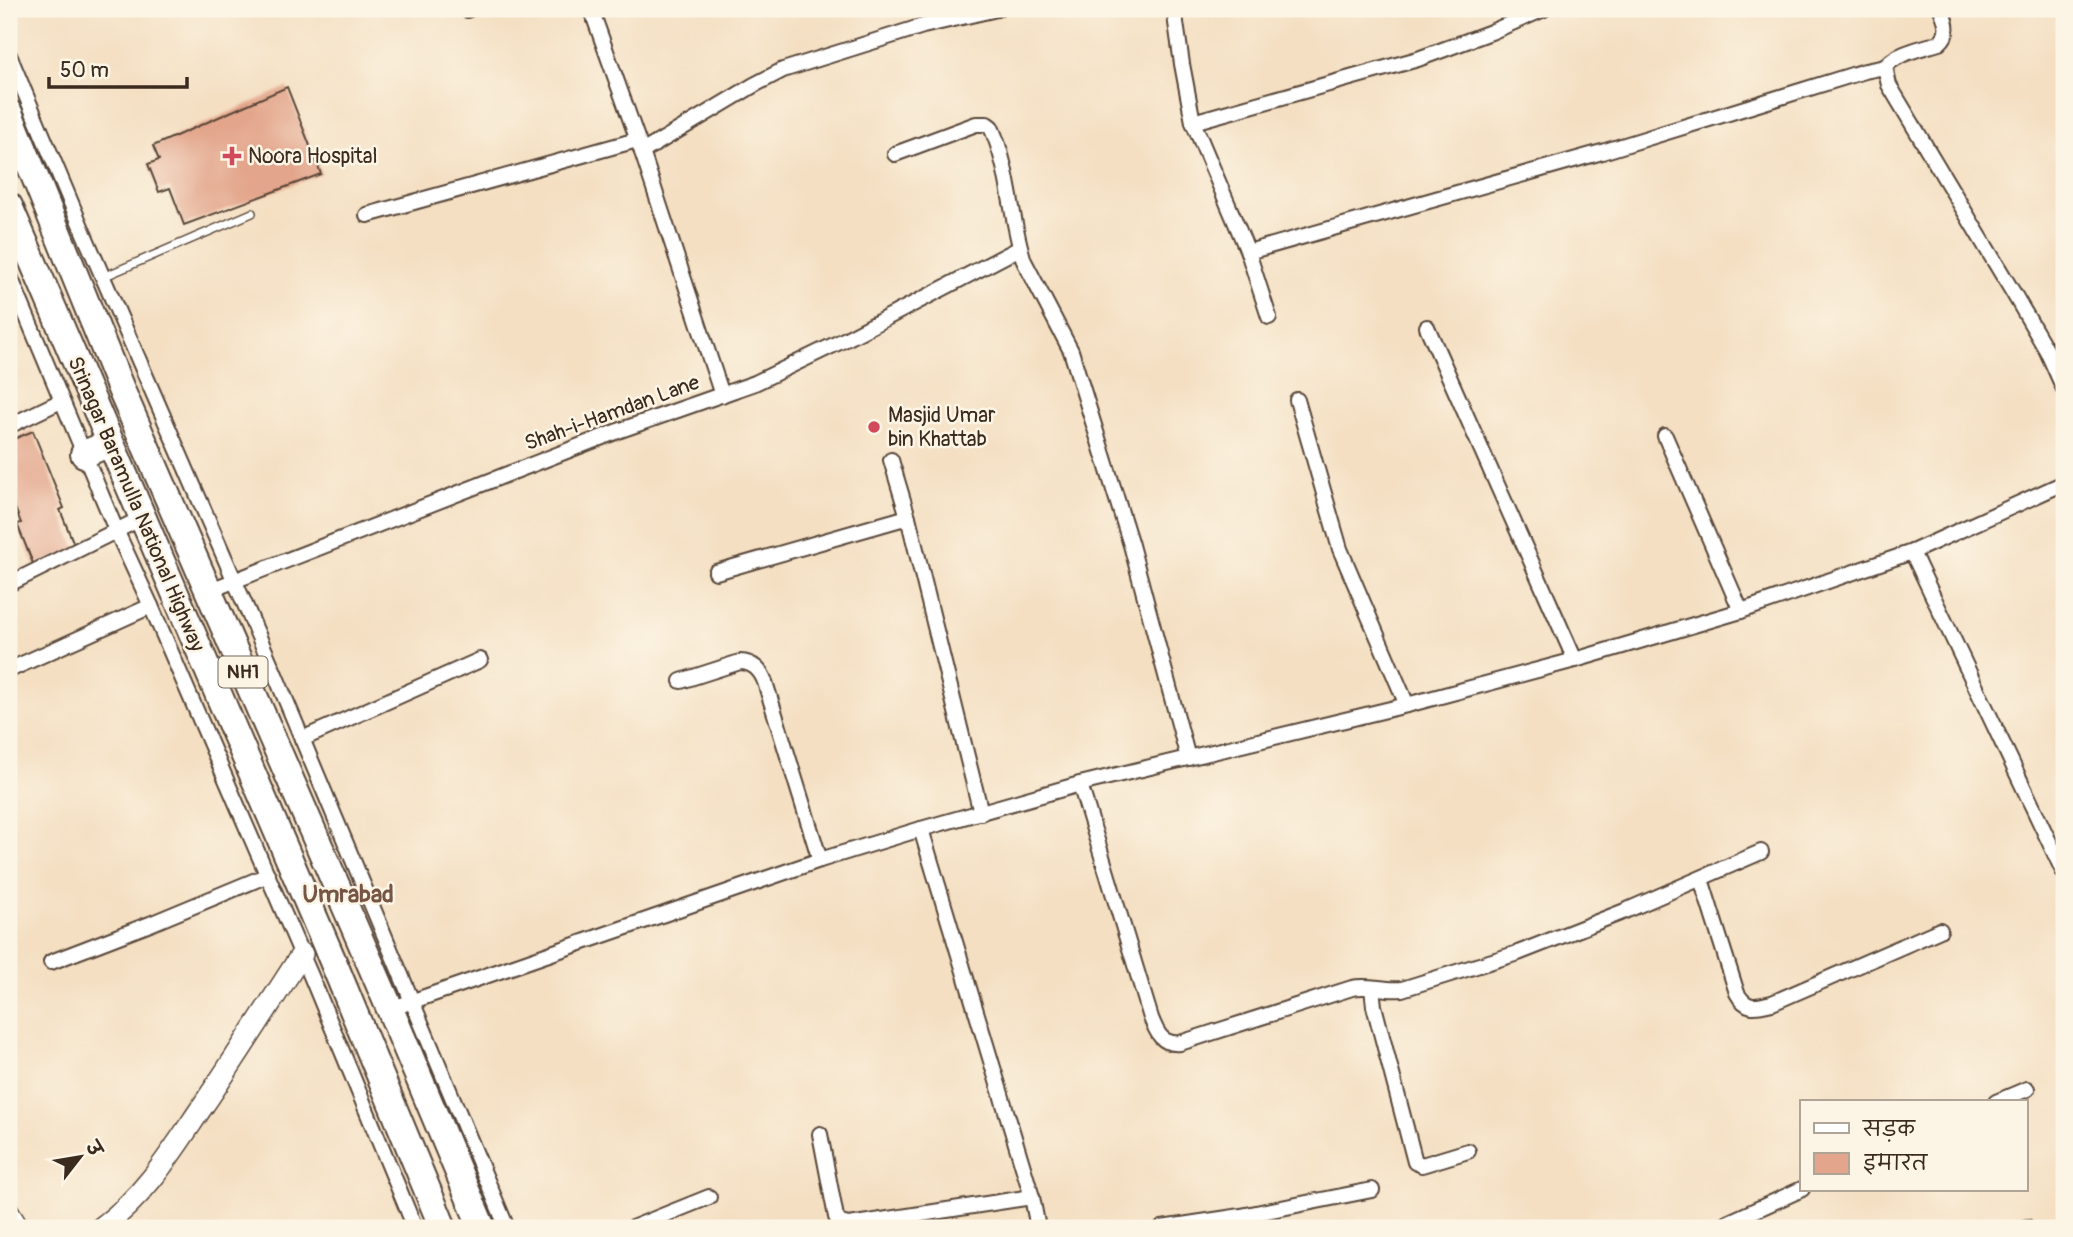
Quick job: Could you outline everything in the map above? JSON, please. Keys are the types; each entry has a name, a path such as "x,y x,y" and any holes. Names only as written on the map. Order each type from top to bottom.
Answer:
{"highway":[{"name":"NH1","path":"9,113 52,189 118,381 208,591 401,1005 482,1228"},
{"name":"Srinagar Baramulla National Highway","path":"9,206 332,959 443,1228"},
{"path":"83,454 110,443"}],"street":[{"path":"591,9 640,146 722,395"},
{"path":"367,215 640,146 783,70 923,26 997,9"},
{"path":"1174,9 1193,122 1248,252 1269,317"},
{"path":"1193,122 1418,59 1492,32 1544,9"},
{"path":"1248,252 1602,152 1885,67 1898,57 1940,43 1947,30 1941,9"},
{"path":"9,55 52,189 102,277 302,739 401,1005 507,1228"},
{"path":"1885,67 1889,85 2047,351 2064,389"},
{"path":"894,155 976,124 987,124 991,127 1010,194 1020,248 1032,278 1071,351 1131,545 1188,758"},
{"name":"Shah-i-Hamdan Lane","path":"208,591 618,431 722,395 789,368 1020,248"},
{"path":"9,274 83,454 302,954 415,1228"},
{"path":"1427,327 1575,660"},
{"path":"1297,400 1340,549 1407,705"},
{"path":"9,426 61,401"},
{"path":"1665,436 1741,611"},
{"path":"891,460 908,516 981,813"},
{"path":"401,1005 820,860 921,829 1080,784 1407,705 1575,660 1741,611 1912,552 2064,484"},
{"path":"716,572 908,516"},
{"path":"9,584 142,518"},
{"path":"1912,552 2064,873"},
{"path":"9,670 151,606"},
{"path":"302,739 480,660"},
{"path":"681,681 740,662 747,662 759,670 820,860"},
{"path":"1080,784 1151,1018 1163,1039 1171,1044 1352,988 1360,986 1383,990 1402,989 1518,953 1702,879 1761,852"},
{"path":"921,829 1032,1197 1038,1228"},
{"path":"51,962 268,875"},
{"path":"1702,879 1737,993 1742,1002 1751,1007 1772,1003 1940,930"},
{"path":"111,1225 148,1186 302,954"},
{"path":"1373,988 1374,1006 1415,1162 1422,1165 1468,1151"},
{"path":"2001,1100 2027,1089"},
{"path":"820,1134 836,1217 843,1224 1032,1197"},
{"path":"1162,1228 1241,1216 1372,1190"},
{"path":"1716,1228 1800,1190"},
{"path":"632,1228 709,1197"},
{"path":"9,1207 22,1228"}],"lane":[{"path":"102,277 252,213"}],"building":[{"name":"Noora Hospital","path":"287,87 321,174 184,225 170,188 159,192 148,164 159,160 153,146"},
{"path":"33,431 64,508 60,510 76,549 34,566 17,524 21,523 9,493 9,441"}],"place":[{"name":"Noora Hospital","path":"232,156"},
{"name":"Masjid Umar bin Khattab","path":"874,427"}],"district":[{"name":"Umrabad","path":"348,894"}]}
